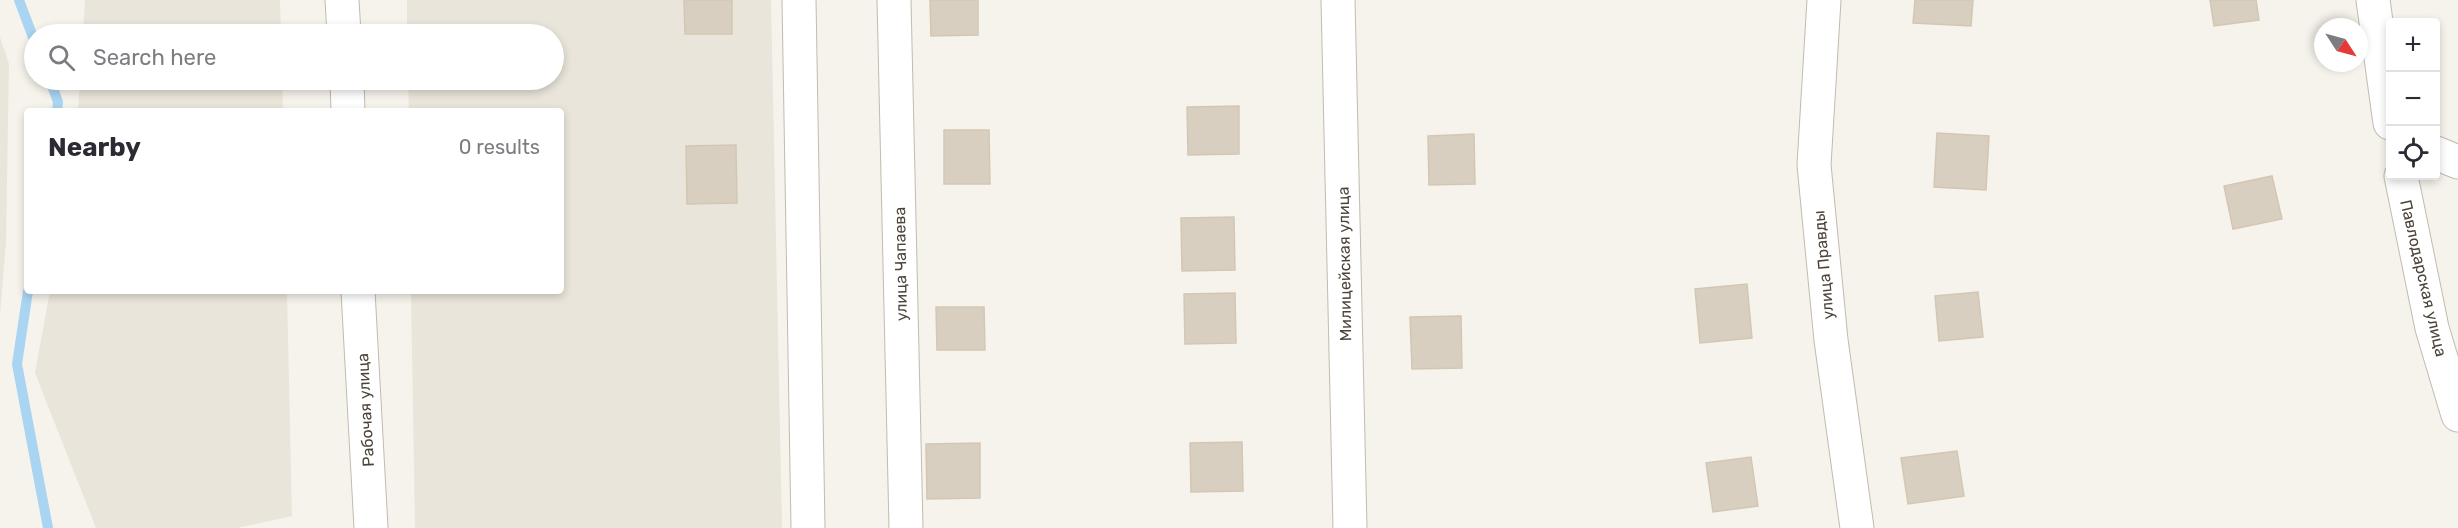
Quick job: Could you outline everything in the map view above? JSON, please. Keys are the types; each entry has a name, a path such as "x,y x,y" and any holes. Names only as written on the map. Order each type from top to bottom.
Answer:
{"street":[{"path":"342,0 343,24"},
{"path":"799,0 808,528"},
{"name":"улица Чапаева","path":"894,0 906,528"},
{"name":"Милицейская улица","path":"1338,0 1350,528"},
{"name":"улица Правды","path":"1824,0 1814,165 1831,340 1857,528"},
{"path":"2373,0 2386,89"},
{"path":"347,90 348,108"},
{"path":"2440,155 2458,162"},
{"name":"Павлодарская улица","path":"2402,180 2433,328 2458,415"},
{"name":"Рабочая улица","path":"358,294 371,528"}],"shaded area":[{"path":"85,0 280,0 281,24 84,24"},
{"path":"407,0 771,0 782,528 415,528 411,294 564,294 564,108 409,108 408,90 564,90 564,24 407,24"},
{"path":"0,37 9,64 6,241 0,316"},
{"path":"79,90 282,90 283,108 78,108"},
{"path":"49,294 287,294 292,516 237,528 96,528 35,373"}],"building":[{"path":"684,0 732,0 732,34 685,34"},
{"path":"930,0 978,0 978,35 931,36"},
{"path":"1915,0 1973,0 1971,26 1913,23"},
{"path":"2210,0 2256,0 2259,20 2214,26"},
{"path":"1239,106 1239,154 1188,155 1187,107"},
{"path":"944,130 989,130 990,184 944,184"},
{"path":"1937,133 1989,136 1986,190 1934,187"},
{"path":"1474,134 1475,184 1429,185 1428,136"},
{"path":"736,145 737,203 687,204 686,146"},
{"path":"2272,176 2282,219 2233,229 2224,186"},
{"path":"1234,217 1235,270 1182,271 1181,218"},
{"path":"1747,284 1752,338 1700,343 1695,289"},
{"path":"1978,292 1983,337 1939,341 1935,296"},
{"path":"1235,293 1236,343 1185,344 1184,294"},
{"path":"936,307 984,307 985,350 937,350"},
{"path":"1461,316 1462,368 1412,369 1410,317"},
{"path":"1242,442 1243,491 1191,492 1190,443"},
{"path":"980,443 980,498 927,499 926,444"},
{"path":"1957,451 1964,496 1908,504 1901,458"},
{"path":"1751,457 1758,506 1713,512 1706,463"}],"waterway":[{"path":"19,0 28,24"},
{"path":"54,90 58,102 57,108"},
{"path":"28,294 17,364 48,528"}]}
